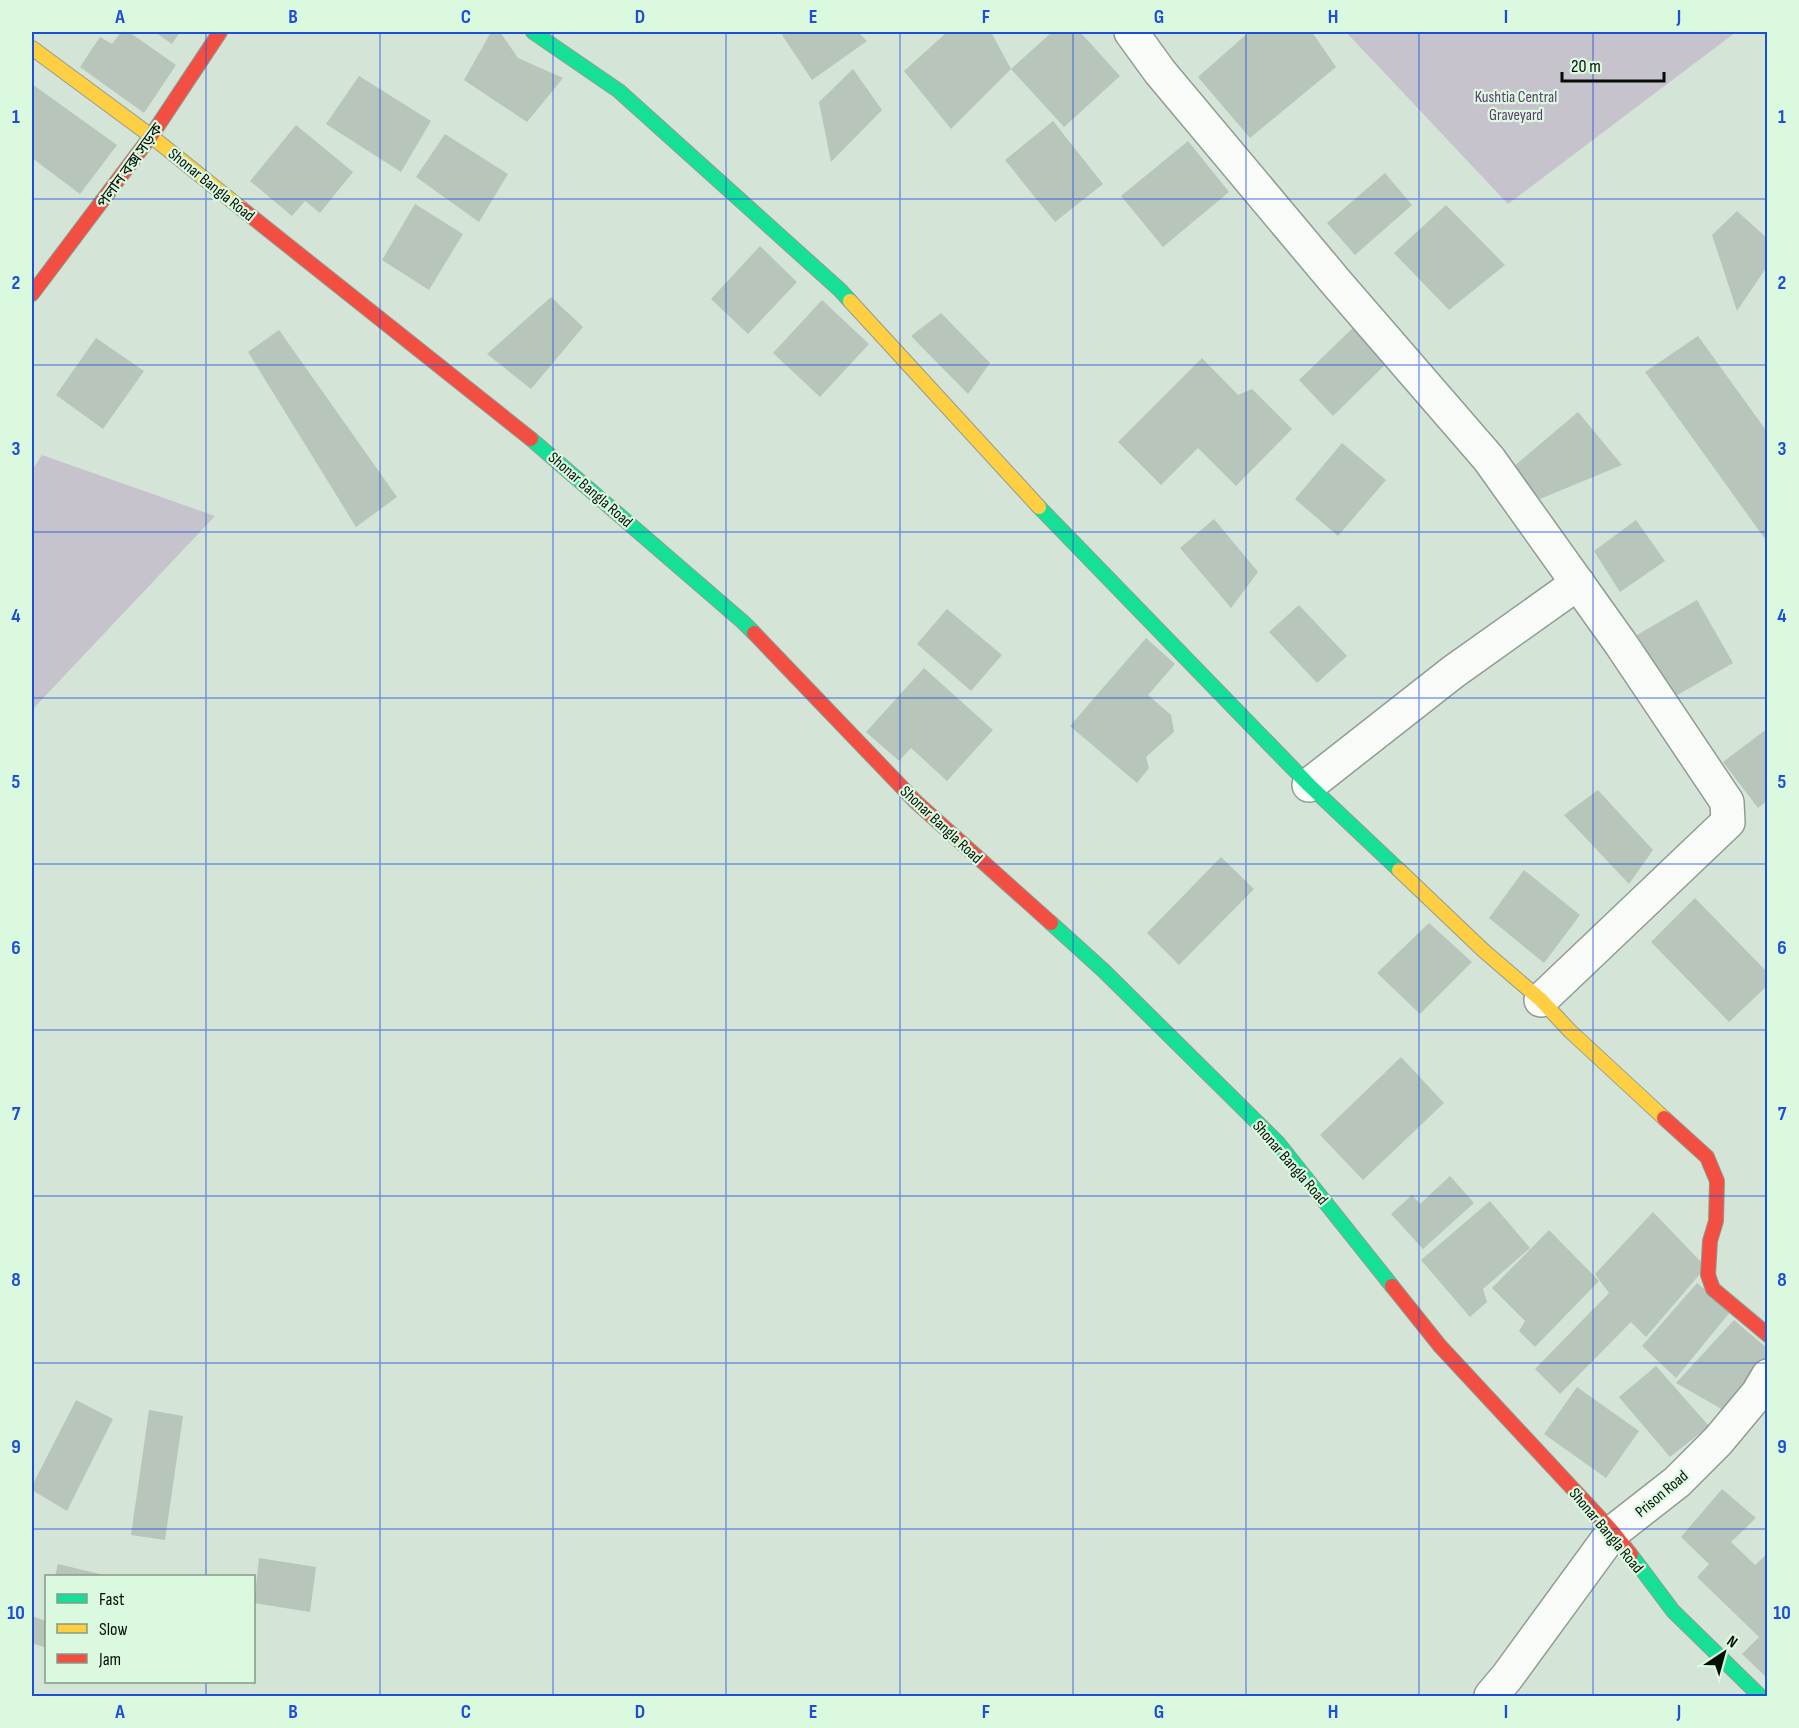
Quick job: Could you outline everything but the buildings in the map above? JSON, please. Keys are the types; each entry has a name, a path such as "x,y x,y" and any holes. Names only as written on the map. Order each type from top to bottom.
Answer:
{"street":[{"name":"পলান বক্স সড়ক","path":"32,294 151,136 220,32"},
{"path":"533,32 619,91 840,290 1025,492 1309,785 1707,1157 1717,1181 1716,1221 1710,1241 1708,1275 1713,1289 1767,1335"},
{"path":"1131,32 1160,72 1335,281 1490,459 1578,583 1727,802 1728,822 1541,1000"},
{"name":"Shonar Bangla Road","path":"32,48 151,136 542,447 743,622 916,802 1104,971 1278,1143 1440,1346 1613,1532 1673,1611 1760,1696"},
{"path":"1309,785 1453,672 1578,583"},
{"name":"Prison Road","path":"1491,1696 1613,1532 1677,1482 1718,1441 1758,1393 1767,1376"}],"green space":[{"name":"Kushtia Central Graveyard","path":"1346,32 1736,32 1508,204"},
{"path":"42,455 215,516 32,710 32,470"}],"traffic: fast":[{"path":"533,32 619,91 850,301"},
{"path":"531,439 754,633"},
{"path":"1039,507 1309,785 1399,870"},
{"path":"1051,923 1104,971 1278,1143 1392,1286"},
{"path":"1631,1555 1673,1611 1760,1696"}],"traffic: slow":[{"path":"32,48 151,136 242,209"},
{"path":"850,301 1039,507"},
{"path":"1399,870 1484,951 1541,1000 1570,1031 1664,1118"}],"traffic: jam":[{"path":"32,294 151,136 220,32"},
{"path":"242,209 531,439"},
{"path":"754,633 916,802 1051,923"},
{"path":"1664,1118 1707,1157 1717,1181 1716,1221 1710,1241 1708,1275 1713,1289 1768,1335"},
{"path":"1392,1286 1440,1346 1613,1532 1631,1555"}]}
